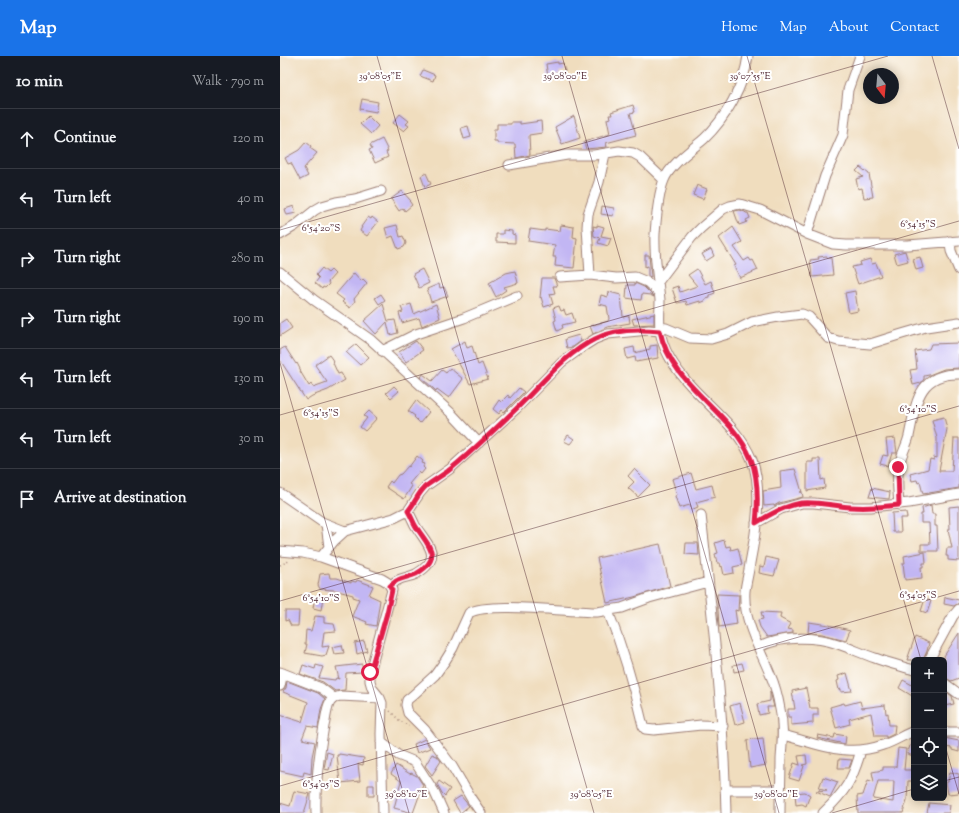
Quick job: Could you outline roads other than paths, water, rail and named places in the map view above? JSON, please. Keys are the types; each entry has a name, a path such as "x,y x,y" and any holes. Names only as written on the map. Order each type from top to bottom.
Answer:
{"street":[{"path":"748,56 744,77 723,117 706,137 679,161 664,180 655,233 660,329 667,350 678,370 742,442 752,460 757,490 756,523 745,590 745,607 748,622 771,676 781,713 783,735 780,813"},
{"path":"807,234 825,176 843,135 848,90 860,56"},
{"path":"509,165 562,156 594,155 619,152 633,153 647,163 664,180"},
{"path":"590,274 587,227 588,214 599,182 605,154"},
{"path":"280,235 322,206 355,199 381,191"},
{"path":"658,287 692,237 723,209 740,204 760,210 807,234 834,244 908,245 954,241 951,251 959,270"},
{"path":"281,274 314,300 371,340 450,412 479,443"},
{"path":"560,277 590,274 611,278 635,277 658,287"},
{"path":"382,350 416,334 464,318 517,296"},
{"path":"321,557 345,531 394,518 408,511 426,486 450,469 479,443 516,409 562,362 595,339 608,334 666,328 690,338 711,339 728,334 752,322 802,314 809,317 828,338 838,341 870,344 926,327 959,322"},
{"path":"899,505 898,467 909,437 916,405 921,394 925,387 936,377 959,374"},
{"path":"280,493 326,524 345,531"},
{"path":"756,523 781,509 802,503 814,502 850,507 871,507 899,505 959,494"},
{"path":"390,586 396,581 411,576 426,567 432,556 432,549 415,525 408,511"},
{"path":"700,516 711,603 723,726 726,813"},
{"path":"326,524 329,547"},
{"path":"280,551 303,553 321,557 382,579 390,586 392,590 370,672 372,688 382,703 381,742 383,813"},
{"path":"481,813 444,754 425,730 408,713 406,705 407,700 436,675 453,648 466,618 472,611 486,608 597,612 608,611 708,582"},
{"path":"931,657 953,616 959,609"},
{"path":"608,611 633,684 645,729 654,730 701,725 723,726"},
{"path":"759,647 777,641 791,639 823,641 836,643 874,658 911,669"},
{"path":"280,686 282,672 321,688 334,698"},
{"path":"947,685 959,694"},
{"path":"316,813 316,790 322,740 331,701 340,696 380,698"},
{"path":"783,735 839,750 850,751 882,746 911,732"},
{"path":"947,732 959,732"},
{"path":"381,742 398,755 415,762 436,793 444,813"},
{"path":"823,813 848,785 856,770 861,750"},
{"path":"725,790 780,790"}]}
